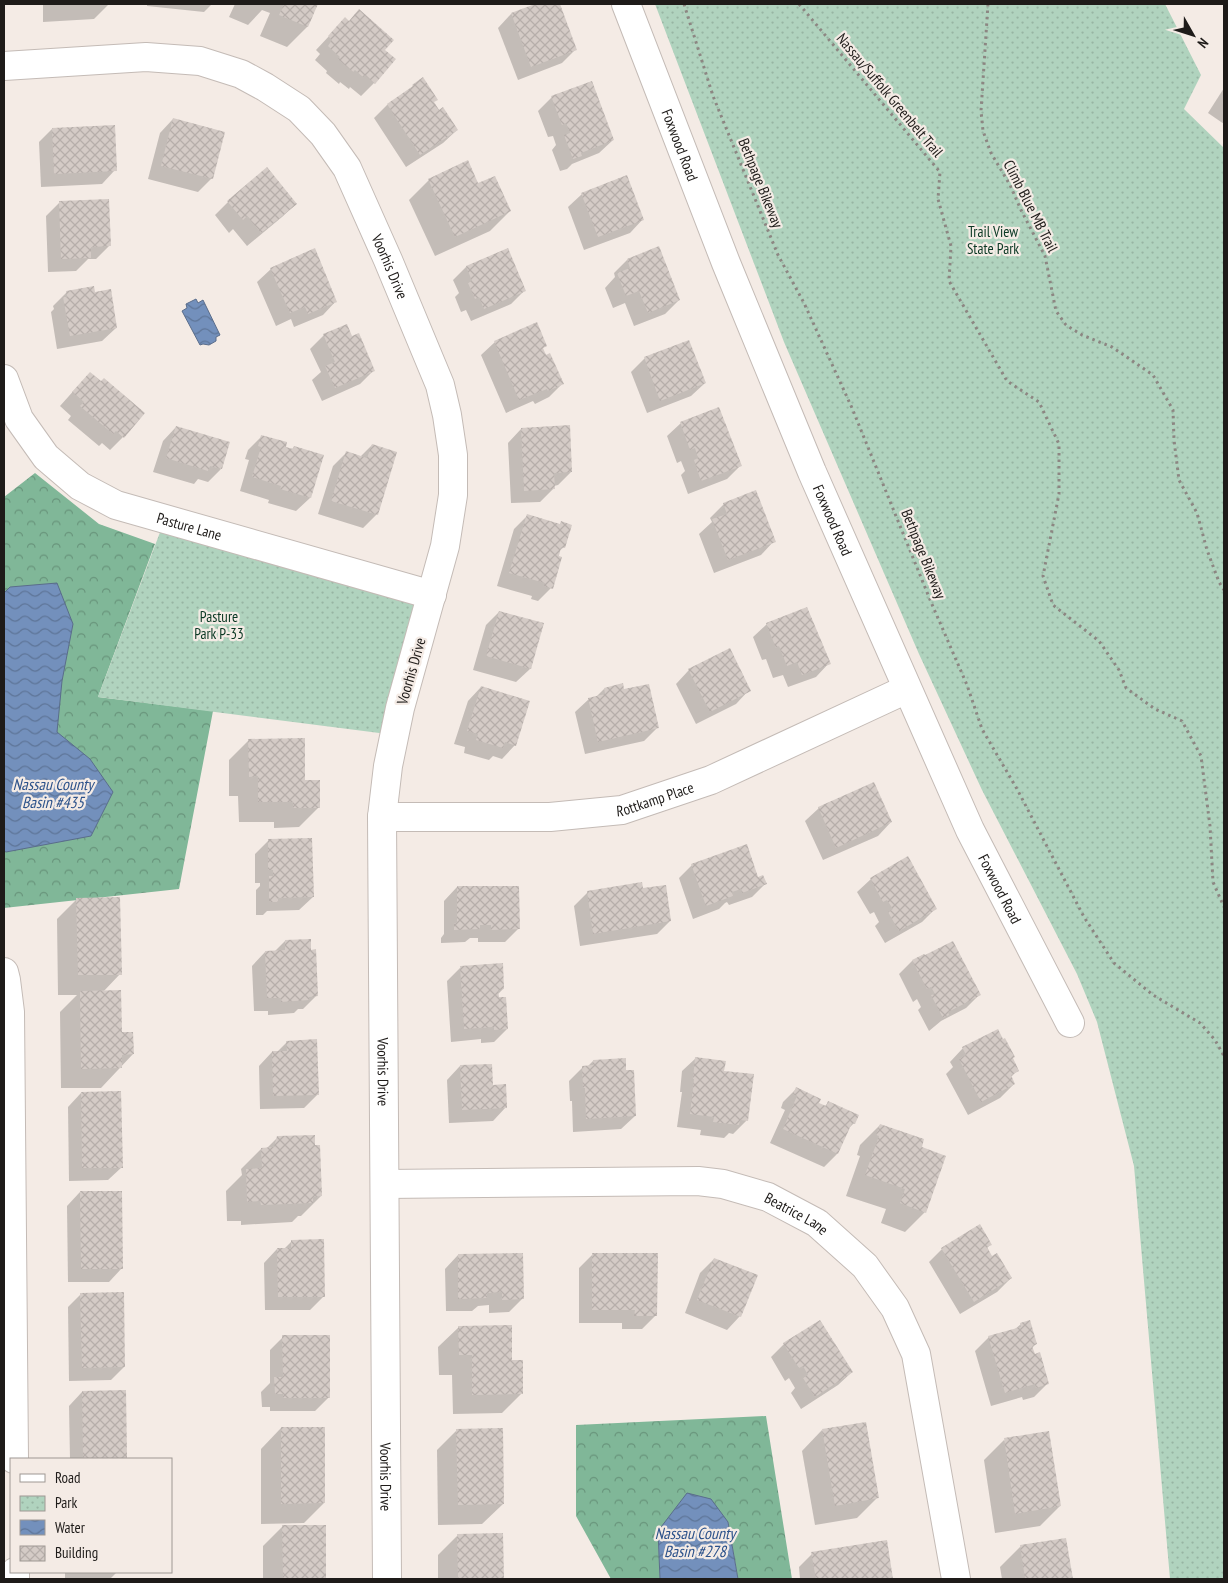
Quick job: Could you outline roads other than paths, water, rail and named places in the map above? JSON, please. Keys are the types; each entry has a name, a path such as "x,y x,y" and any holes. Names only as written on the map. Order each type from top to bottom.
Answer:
{"street":[{"name":"Foxwood Road","path":"626,4 726,263 812,472 970,830 1070,1023"},
{"name":"Voorhis Drive","path":"4,66 146,57 200,61 241,74 299,109 323,134 347,168 440,385 453,456 453,494 445,546 400,708 388,766 382,817 387,1579"},
{"name":"Pasture Lane","path":"4,379 19,419 46,457 80,486 116,505 432,595"},
{"name":"Rottkamp Place","path":"382,817 550,817 622,810 711,780 907,689"},
{"path":"4,972 10,1012 14,1458"},
{"name":"Beatrice Lane","path":"385,1184 698,1181 723,1184 768,1197 817,1223 865,1266 895,1308 916,1354 956,1579"}],"water":[{"path":"196,299 198,303 203,300 220,335 216,337 216,341 209,345 200,345 182,311 187,308 186,304"},
{"name":"Nassau County Basin #435","path":"57,583 73,624 62,681 57,732 90,759 113,792 91,836 6,852 4,851 4,593 10,587"},
{"name":"Nassau County Basin #278","path":"687,1493 711,1499 728,1522 738,1579 660,1579 658,1531"}],"park label":[{"name":"Trail View State Park","path":"993,240"},
{"name":"Pasture Park P-33","path":"219,624"}]}
